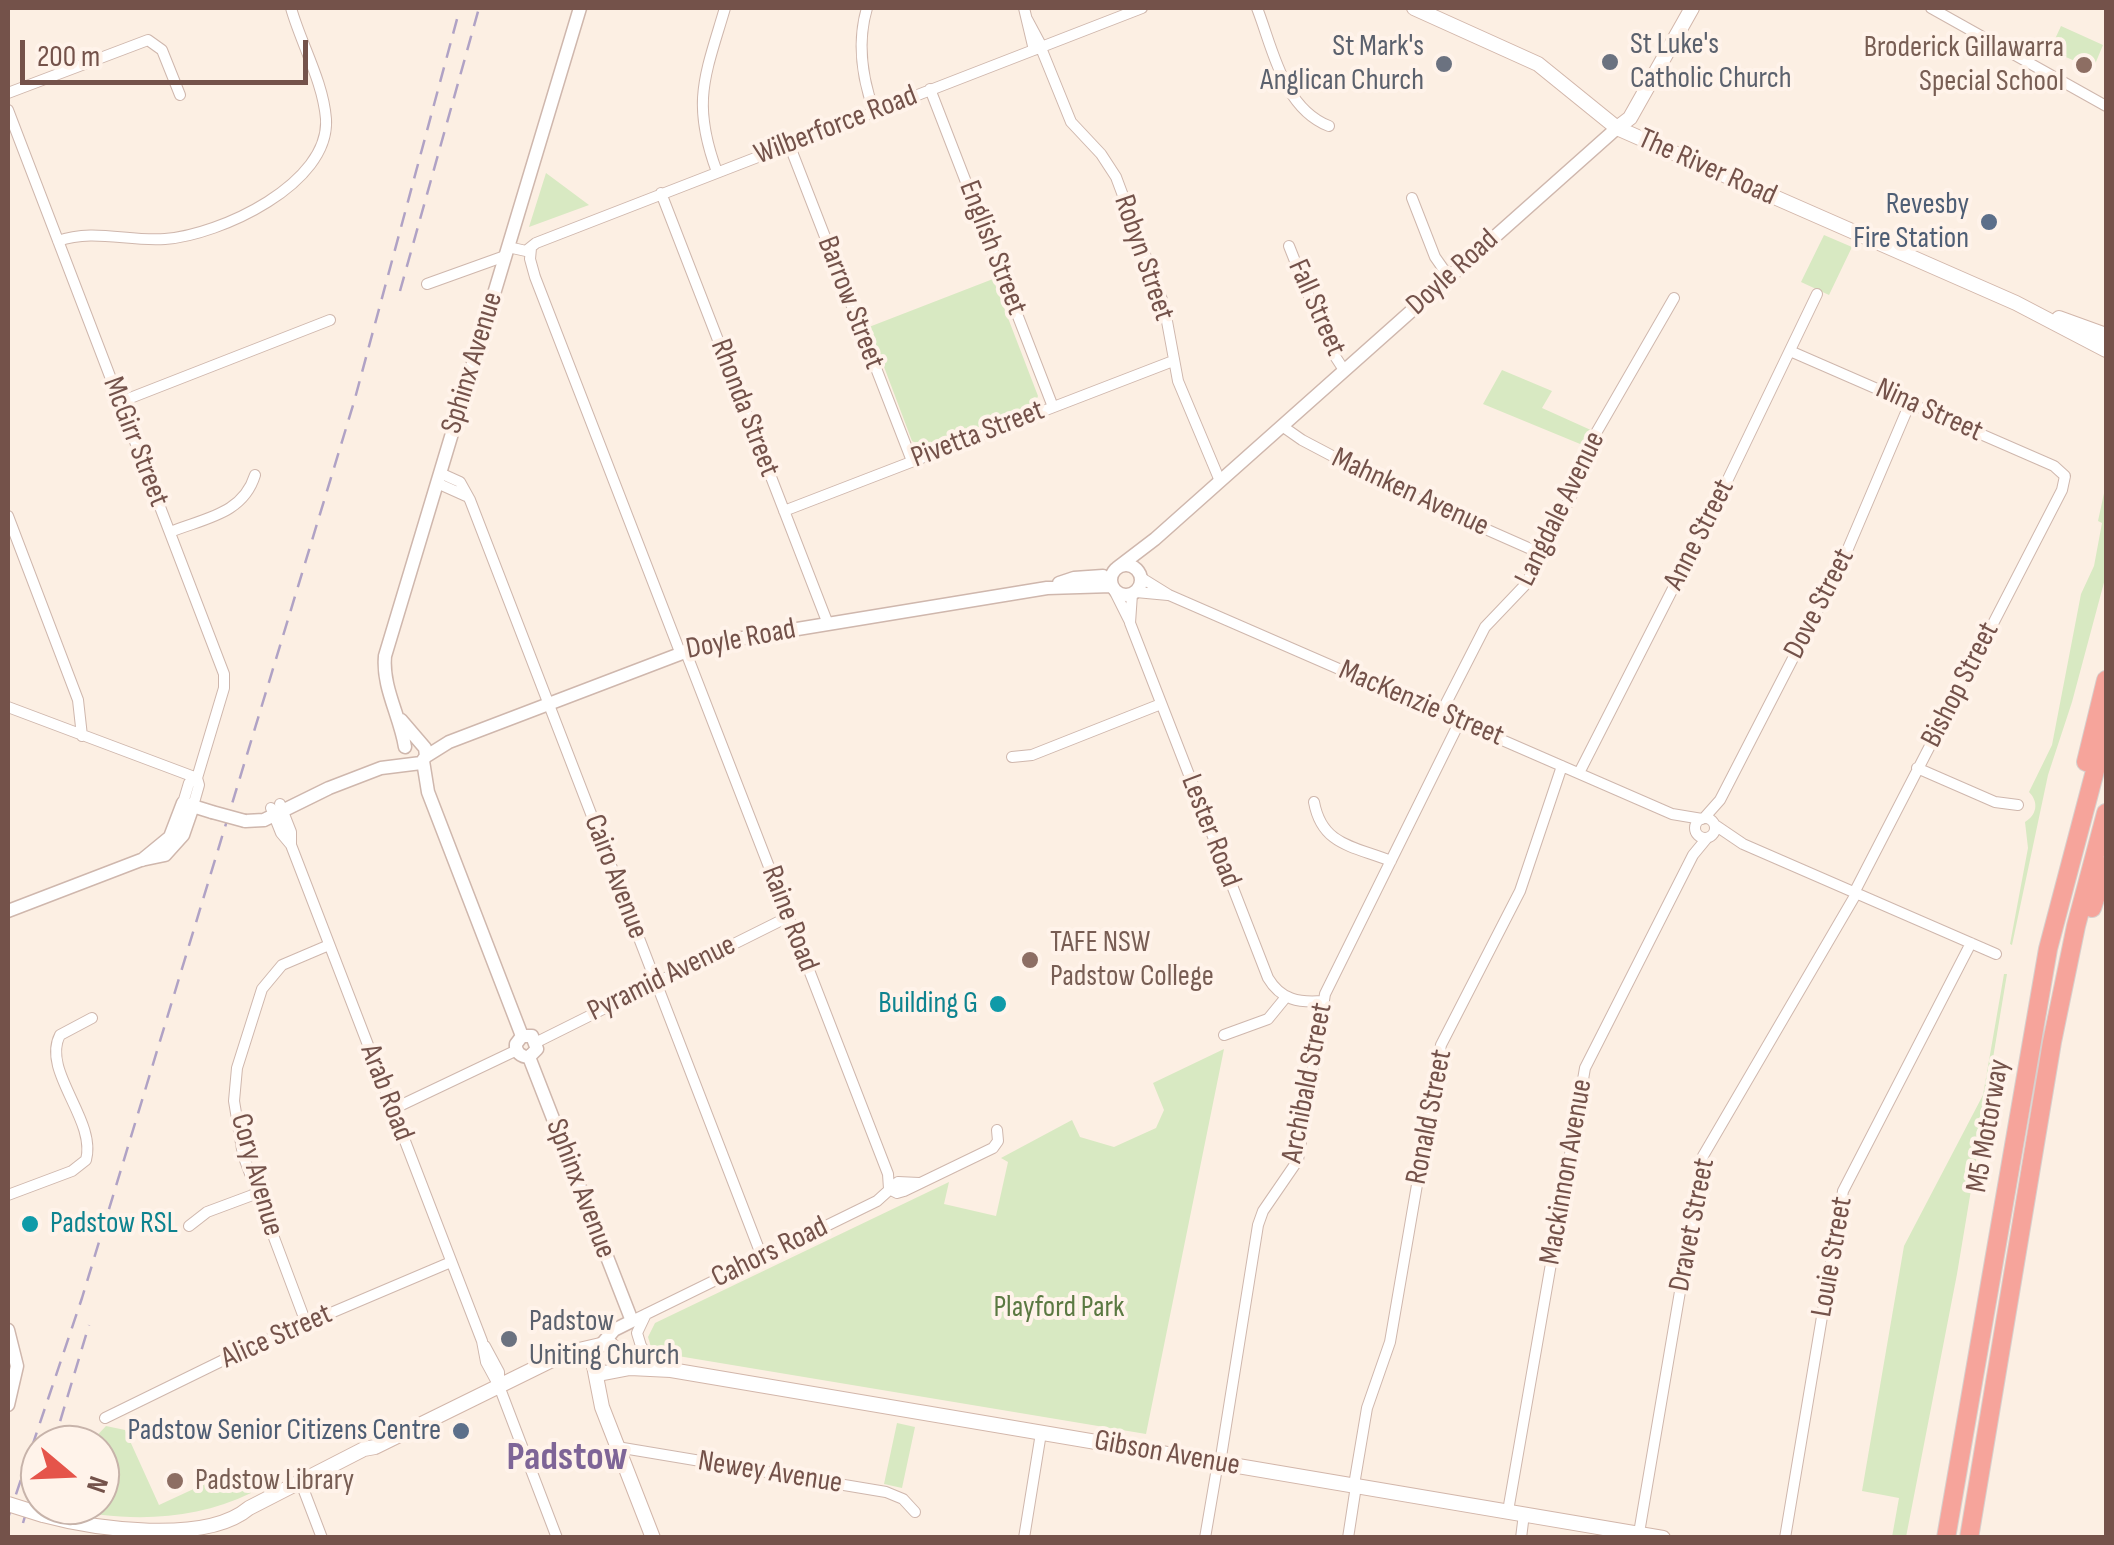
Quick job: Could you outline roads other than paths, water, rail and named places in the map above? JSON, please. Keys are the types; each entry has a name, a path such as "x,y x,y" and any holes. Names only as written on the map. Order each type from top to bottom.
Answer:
{"highway":[{"path":"2048,949 2090,739 2106,680"},
{"name":"M5 Motorway","path":"1946,1538 2048,949 2106,728"},
{"name":"M5 Motorway","path":"1969,1538 2062,992 2106,813"},
{"path":"2062,992 2106,866"}],"main road":[{"name":"The River Road","path":"1414,8 1538,64 1617,128 2016,303 2106,336"},
{"path":"1617,128 1630,118 1692,8"},
{"name":"The River Road","path":"2016,303 2106,350"},
{"path":"602,1407 603,1384 620,1363 609,1348 592,1354 602,1407 653,1538"},
{"name":"Gibson Avenue","path":"609,1348 671,1370"},
{"name":"Cahors Road","path":"8,1504 93,1527 178,1534 196,1526 211,1526 231,1520 320,1473 332,1471 558,1357 609,1348"},
{"path":"558,1357 577,1358 602,1372 613,1371"},
{"name":"Gibson Avenue","path":"613,1371 671,1370 1663,1538"}],"street":[{"path":"58,241 77,235 153,240 198,234 256,208 309,169 323,145 326,118 292,8"},
{"name":"Sphinx Avenue","path":"415,753 384,677 385,656 580,8"},
{"path":"716,172 702,130 701,93 726,8"},
{"path":"867,8 861,42 866,83 877,110"},
{"name":"Wilberforce Road","path":"427,284 508,246 525,252 661,193 1142,8"},
{"path":"1257,8 1290,93 1312,117 1330,126"},
{"path":"1931,8 2106,106"},
{"name":"Robyn Street","path":"1025,13 1071,122 1116,177 1164,305 1174,360 1191,415 1220,481"},
{"path":"8,93 148,40 162,50 180,95"},
{"name":"English Street","path":"930,89 1053,406"},
{"name":"McGirr Street","path":"8,110 225,680 197,778"},
{"name":"Doyle Road","path":"188,804 259,822 305,792 328,788 682,651 1047,588 1103,584 1114,579 1617,128"},
{"name":"Barrow Street","path":"789,144 912,461"},
{"name":"Rhonda Street","path":"661,193 828,624"},
{"path":"1412,198 1435,258 1449,278"},
{"name":"Fall Street","path":"1289,246 1329,348 1344,370"},
{"name":"Raine Road","path":"532,247 530,259 536,277 888,1174 889,1189"},
{"name":"Anne Street","path":"1579,773 1818,294"},
{"name":"Langdale Avenue","path":"1441,713 1486,627 1522,591 1574,491 1589,446 1674,298"},
{"path":"120,402 330,320"},
{"name":"Nina Street","path":"1790,351 2054,466 2065,476"},
{"name":"Pivetta Street","path":"784,511 1174,360"},
{"name":"Dove Street","path":"1709,822 1841,565 1910,404"},
{"name":"Mahnken Avenue","path":"1282,426 1395,490 1542,554"},
{"path":"170,532 239,504 255,475"},
{"name":"Bishop Street","path":"1855,893 2062,490 2065,476"},
{"name":"Cairo Avenue","path":"438,478 467,497 762,1258"},
{"path":"8,516 78,700 82,736"},
{"name":"Doyle Road","path":"1134,593 1156,539"},
{"path":"1134,593 1122,595 1114,579 1129,566 1139,575"},
{"name":"MacKenzie Street","path":"1139,575 1169,595 1672,814 1702,835 1744,844"},
{"name":"Lester Road","path":"1114,579 1122,612 1130,622 1265,972 1274,988 1286,997"},
{"name":"MacKenzie Street","path":"1134,593 1169,595"},
{"name":"Lester Road","path":"1130,622 1134,593"},
{"path":"1012,757 1032,755 1162,704"},
{"path":"8,708 197,778 199,786 188,804 183,835 158,858 141,860 8,911"},
{"name":"Archibald Street","path":"1205,1538 1259,1220 1298,1160 1323,1002 1460,721"},
{"path":"415,753 522,1036"},
{"name":"Ronald Street","path":"1348,1538 1367,1408 1390,1342 1441,1044 1520,891 1562,766"},
{"path":"1918,768 1994,802 2018,805"},
{"path":"1314,802 1319,824 1327,834 1391,860"},
{"name":"Arab Road","path":"277,810 482,1341 486,1362 499,1386 557,1538"},
{"name":"MacKenzie Street","path":"1672,814 1709,822 1744,844 1996,954"},
{"path":"1709,822 1714,834 1702,835 1696,826 1709,822"},
{"name":"Mackinnon Avenue","path":"1520,1538 1516,1513 1584,1068 1702,835"},
{"name":"Dravet Street","path":"1639,1533 1704,1156 1855,893"},
{"name":"Pyramid Avenue","path":"537,1042 788,917"},
{"name":"Louie Street","path":"1785,1538 1844,1191 1971,943"},
{"name":"Cory Avenue","path":"306,1324 235,1120 235,1085 262,989 292,959 329,945"},
{"path":"1224,1035 1268,1019 1286,997 1323,1002"},
{"path":"8,1195 72,1170 86,1160 87,1139 54,1052 60,1034 92,1018"},
{"path":"392,1109 523,1054 536,1053 537,1042 532,1036 522,1036"},
{"path":"522,1036 516,1044 523,1054"},
{"name":"Sphinx Avenue","path":"523,1054 632,1320"},
{"name":"Cahors Road","path":"609,1348 614,1330 632,1320 877,1201 889,1189 896,1193 919,1184 993,1148 998,1141 996,1130"},
{"path":"188,1226 207,1212 258,1192"},
{"name":"Alice Street","path":"105,1418 306,1324 451,1262"},
{"path":"647,1314 637,1334 640,1346 653,1363"},
{"path":"8,1330 18,1366 8,1406"},
{"path":"1024,1538 1042,1432"},
{"name":"Newey Avenue","path":"617,1447 886,1492 903,1499 916,1512"},
{"path":"301,1483 322,1538"}],"railway":[{"path":"8,1518 82,1298 354,402 460,8"},
{"path":"400,291 479,8"},
{"path":"59,1425 89,1325"}],"place":[{"name":"St Luke's Catholic Church","path":"1610,62"},
{"name":"St Mark's Anglican Church","path":"1444,64"},
{"name":"Broderick Gillawarra Special School","path":"2084,65"},
{"name":"Revesby Fire Station","path":"1989,222"},
{"name":"TAFE NSW Padstow College","path":"1030,960"},
{"name":"Building G","path":"998,1004"},
{"name":"Padstow RSL","path":"30,1224"},
{"name":"Padstow Uniting Church","path":"509,1339"},
{"name":"Padstow Senior Citizens Centre","path":"461,1431"},
{"name":"Padstow Library","path":"175,1481"}],"district":[{"name":"Padstow","path":"567,1459"}],"park label":[{"name":"Playford Park","path":"1059,1308"}]}
